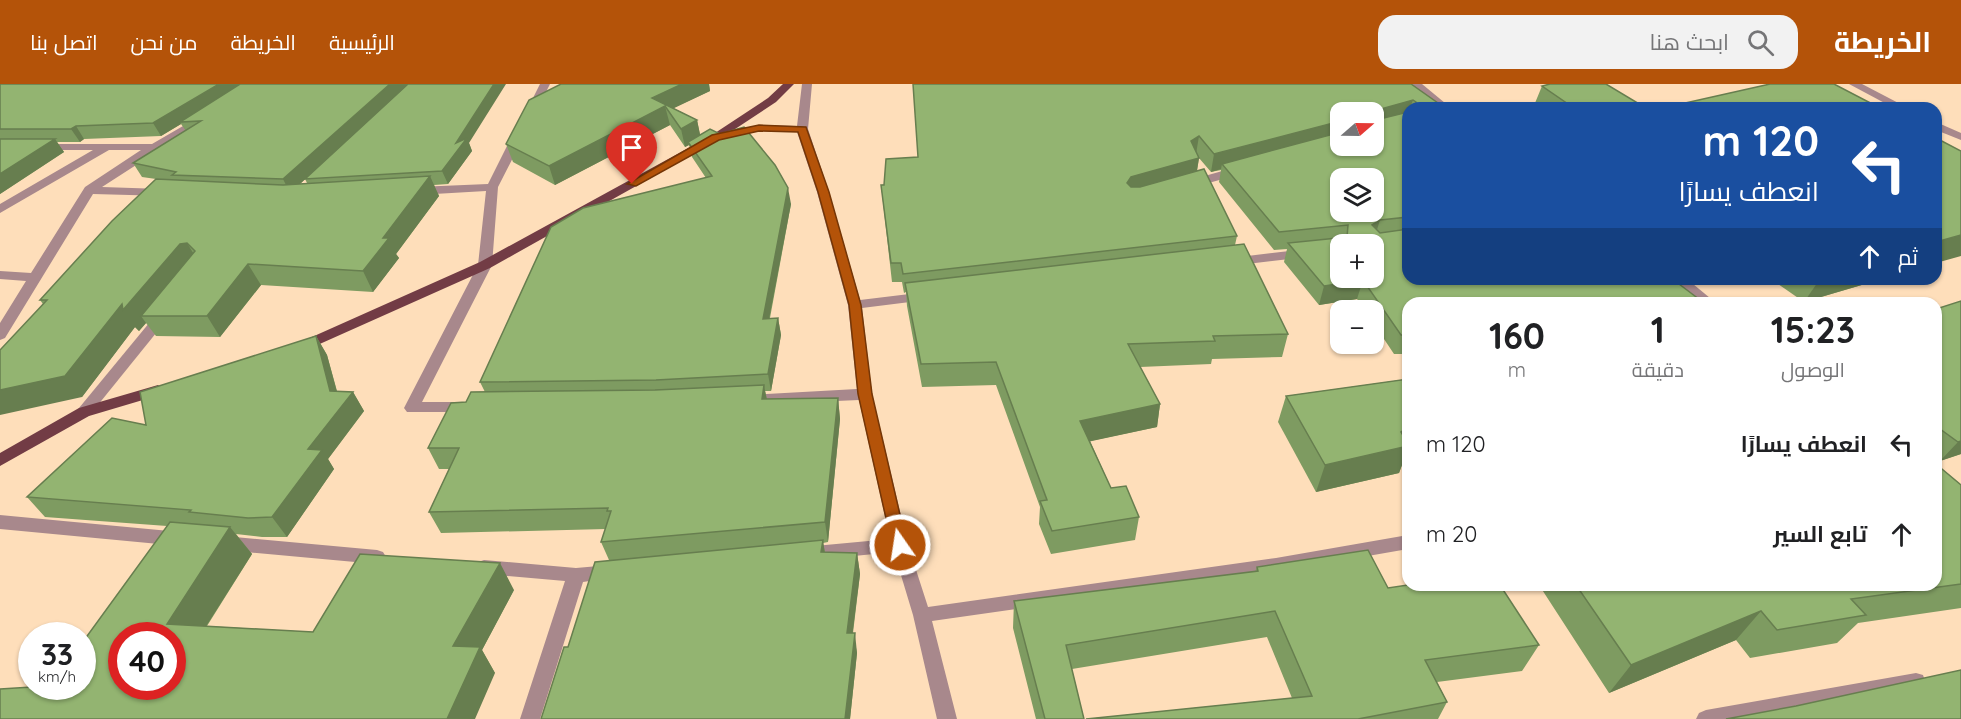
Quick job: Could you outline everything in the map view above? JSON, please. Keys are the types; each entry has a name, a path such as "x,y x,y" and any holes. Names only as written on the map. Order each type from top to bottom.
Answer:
{"main road":[{"path":"284,352 307,346 485,265 716,137 772,100 789,84"},
{"path":"0,460 84,412 173,385"}],"street":[{"path":"485,407 412,408 485,265 492,187 545,84"},
{"path":"807,84 802,129 823,192 855,305 865,394 900,545 922,615 947,719"},
{"path":"1415,84 1438,102"},
{"path":"1854,84 1891,102"},
{"path":"0,335 89,190 211,113"},
{"path":"716,137 759,128 802,129"},
{"path":"1942,128 1961,137"},
{"path":"0,147 110,145 154,147"},
{"path":"0,209 110,145"},
{"path":"1179,187 1249,168"},
{"path":"399,192 492,187"},
{"path":"89,190 180,194"},
{"path":"1210,264 1330,250"},
{"path":"0,275 35,277"},
{"path":"1686,285 1701,297"},
{"path":"855,305 938,295"},
{"path":"84,412 171,306"},
{"path":"729,401 865,394"},
{"path":"0,522 400,559"},
{"path":"922,615 1276,565 1402,543"},
{"path":"784,556 900,545"},
{"path":"470,566 576,575 622,571"},
{"path":"530,719 576,575"},
{"path":"1706,719 1938,677"}],"building":[{"path":"0,84 219,84 153,123 76,126 71,129 0,129"},
{"path":"240,84 390,84 283,179 172,175 176,172 133,163 201,121 180,122"},
{"path":"408,84 494,84 456,143 467,138 442,171 305,179"},
{"path":"561,84 682,84 652,98 697,120 681,129 665,106 549,166 506,144 529,100"},
{"path":"913,84 1411,84 1436,102 1413,100 1384,108 1384,102 1330,102 1330,124 1214,154 1199,136 1191,141 1199,158 1131,177 1127,183 1131,187 1140,187 1204,169 1237,236 903,274 901,263 891,263 881,185 884,185 886,159 918,157"},
{"path":"1606,84 1636,102 1565,102 1542,86"},
{"path":"1770,84 1834,84 1868,102 1690,102"},
{"path":"1402,114 1402,218 1384,220 1384,168 1330,168 1330,222 1377,222 1372,225 1380,233 1402,230 1402,285 1680,285 1696,297 1402,297 1401,335 1384,310 1384,300 1377,300 1369,288 1384,288 1384,234 1347,234 1348,225 1279,232 1222,164 1330,135 1330,156 1384,156 1384,118"},
{"path":"744,127 775,165 788,188 763,319 778,318 768,374 656,380 480,382 551,227 583,208 712,176 688,142 710,129 720,134"},
{"path":"0,139 55,139 0,174"},
{"path":"1942,141 1961,151 1961,235 1942,240"},
{"path":"430,176 383,238 389,238 363,271 248,264 207,316 141,316 195,251 187,243 180,244 123,310 122,304 65,376 0,390 0,350 47,300 40,300 112,221 156,179 283,185"},
{"path":"1330,239 1330,285 1324,286 1288,243"},
{"path":"1244,244 1288,334 1213,336 1215,341 1128,344 1160,404 1080,421 1111,488 1126,486 1139,517 1052,531 1040,501 1047,500 996,362 921,364 905,283"},
{"path":"1961,301 1961,441 1958,442 1942,430 1942,307"},
{"path":"316,336 330,391 353,392 308,449 322,450 272,517 248,518 189,512 191,510 27,497 112,418 146,425 140,392"},
{"path":"1402,380 1402,447 1325,465 1286,396"},
{"path":"764,385 762,399 838,398 825,522 601,542 611,511 607,511 608,508 429,512 459,448 428,448 451,403 466,402 471,392 655,390"},
{"path":"1942,469 1961,485 1961,584 1942,587"},
{"path":"170,522 230,527 168,622 108,622 108,700 186,700 186,625 313,632 360,554 500,563 453,646 480,647 447,719 0,719 0,689 18,688 18,700 96,700 96,624"},
{"path":"823,540 821,552 857,553 847,633 855,633 845,719 541,719 564,647 568,647 595,562"},
{"path":"1368,550 1388,588 1402,586 1402,591 1504,591 1539,645 1425,660 1447,702 1358,719 1086,719 1312,696 1275,611 1066,645 1084,719 1045,719 1014,601 1258,571 1257,567"},
{"path":"1580,591 1910,591 1851,599 1866,615 1777,630 1761,611 1631,665"},
{"path":"1961,670 1961,719 1726,719 1796,706"}],"route":[{"path":"632,184 716,137 759,128 802,129 823,192 855,305 865,394 900,545"}]}
